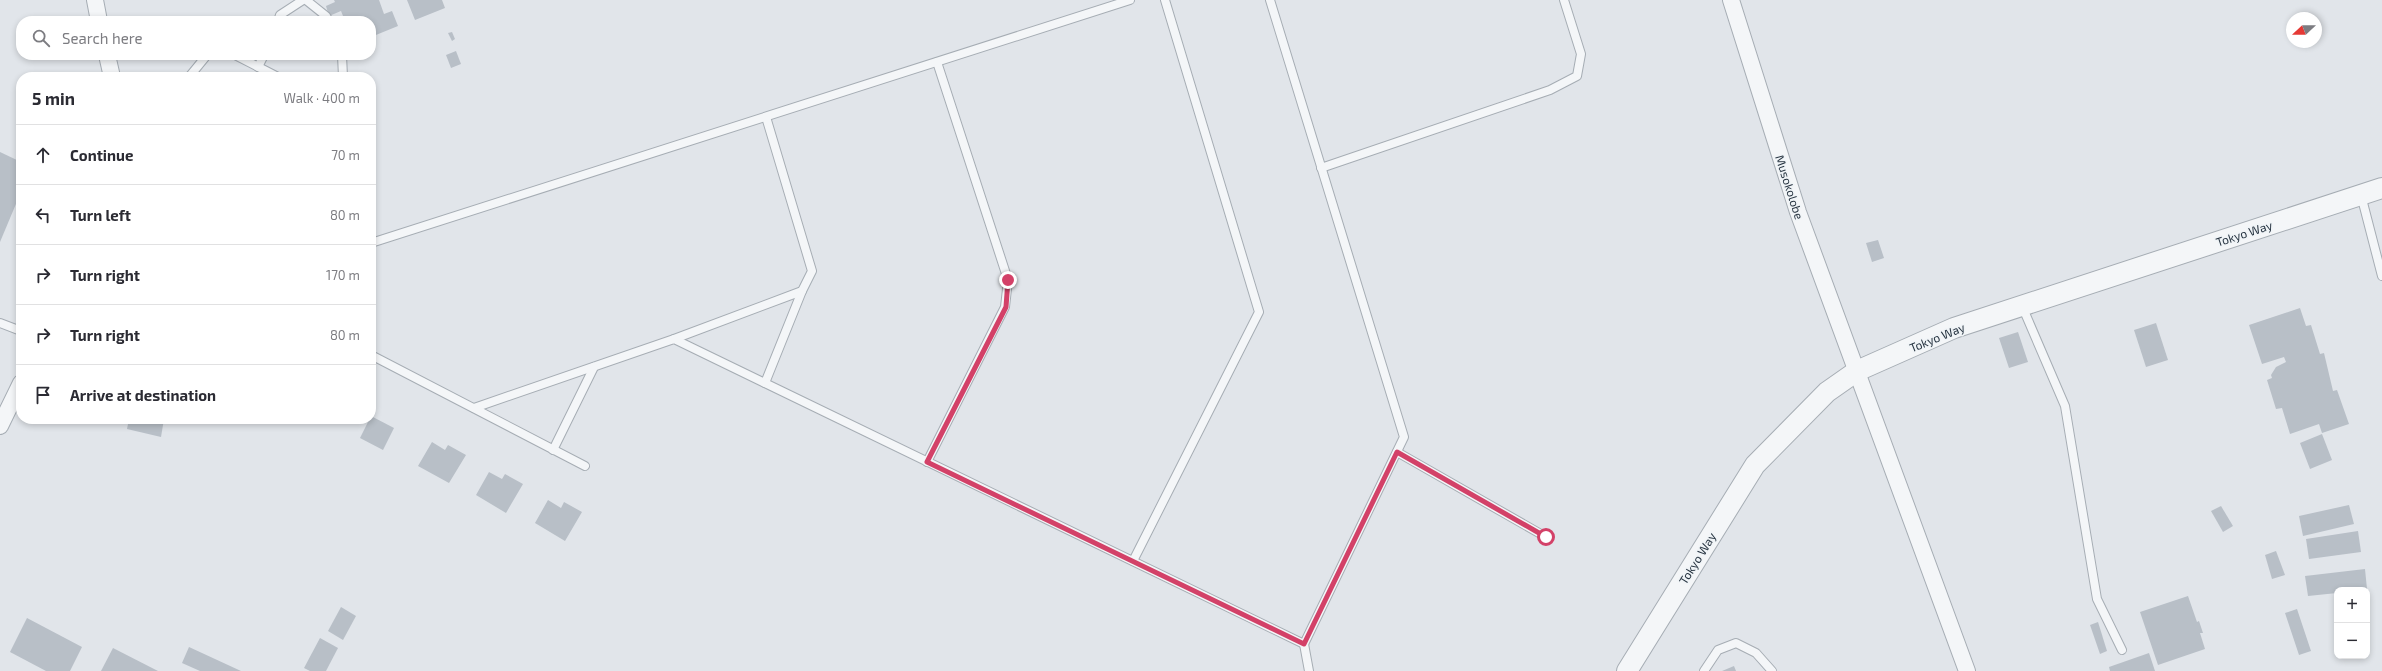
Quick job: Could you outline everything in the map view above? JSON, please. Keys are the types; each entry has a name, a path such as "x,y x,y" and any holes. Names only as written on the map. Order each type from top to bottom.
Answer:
{"street":[{"path":"95,0 99,16"},
{"name":"Musokolobe","path":"1731,0 1798,212 1967,671"},
{"path":"108,60 111,72"},
{"name":"Tokyo Way","path":"1627,671 1755,465 1827,392 1857,371 1954,328 2382,188"},
{"path":"0,426 16,393"}],"lane":[{"path":"280,16 305,0 326,16"},
{"path":"376,241 1130,0"},
{"path":"1133,561 1259,312 1165,0"},
{"path":"1270,0 1404,437 1304,644 1309,671"},
{"path":"1321,168 1550,90 1577,76 1581,54 1564,0"},
{"path":"193,72 203,60"},
{"path":"245,60 268,72"},
{"path":"258,67 262,60"},
{"path":"342,60 343,72"},
{"path":"927,462 1006,307 1008,280 937,62"},
{"path":"765,383 802,291 812,271 766,117"},
{"path":"2361,195 2382,276"},
{"path":"474,408 674,339 802,291"},
{"path":"2022,306 2065,406 2097,599 2122,650"},
{"path":"0,323 16,329"},
{"path":"674,339 1304,644"},
{"path":"376,358 585,466"},
{"path":"553,450 594,367"},
{"path":"1397,452 1546,537"},
{"path":"1704,671 1718,650 1736,643 1756,653 1772,671"}],"building":[{"path":"334,0 379,0 384,14 392,11 398,26 376,35 376,16 343,16 341,11 329,16 326,6 335,2"},
{"path":"407,0 442,0 445,8 415,20"},
{"path":"452,32 455,39 452,41 448,33"},
{"path":"456,51 461,64 451,68 446,55"},
{"path":"0,152 16,160 16,204 0,242"},
{"path":"1878,240 1884,258 1872,262 1866,243"},
{"path":"2300,308 2306,326 2311,325 2320,354 2324,353 2333,391 2337,390 2349,424 2322,433 2319,424 2290,434 2282,408 2276,409 2267,380 2272,378 2271,375 2276,367 2286,362 2284,357 2262,364 2249,325"},
{"path":"2156,323 2168,360 2146,367 2134,330"},
{"path":"2018,332 2028,362 2009,368 1999,338"},
{"path":"376,419 394,428 383,450 360,438 367,424 376,424"},
{"path":"128,424 163,424 161,437 127,429"},
{"path":"2322,434 2332,460 2310,469 2300,443"},
{"path":"432,442 445,450 448,445 466,455 449,483 418,466"},
{"path":"489,472 502,479 505,474 523,484 506,513 476,495"},
{"path":"548,500 561,508 564,502 582,512 565,541 535,523"},
{"path":"2349,505 2354,524 2303,536 2299,516"},
{"path":"2221,506 2233,526 2223,532 2211,511"},
{"path":"2358,531 2361,552 2309,559 2306,539"},
{"path":"2276,551 2285,575 2272,579 2265,555"},
{"path":"2365,569 2367,587 2334,587 2334,593 2308,596 2305,576"},
{"path":"2188,596 2197,622 2199,621 2203,633 2200,633 2205,649 2158,665 2140,612"},
{"path":"341,607 356,616 343,640 328,631"},
{"path":"2297,609 2311,651 2299,655 2285,613"},
{"path":"27,618 82,647 70,671 46,671 10,652"},
{"path":"2098,622 2107,651 2100,654 2090,625"},
{"path":"320,638 338,648 326,671 310,671 304,668"},
{"path":"189,647 241,671 200,671 182,663"},
{"path":"113,648 158,671 101,671"},
{"path":"2149,653 2155,671 2110,671 2109,667"},
{"path":"1734,666 1736,671 1722,671"}],"route":[{"path":"1008,280 1006,307 927,462 1304,644 1397,452 1546,537"}]}
